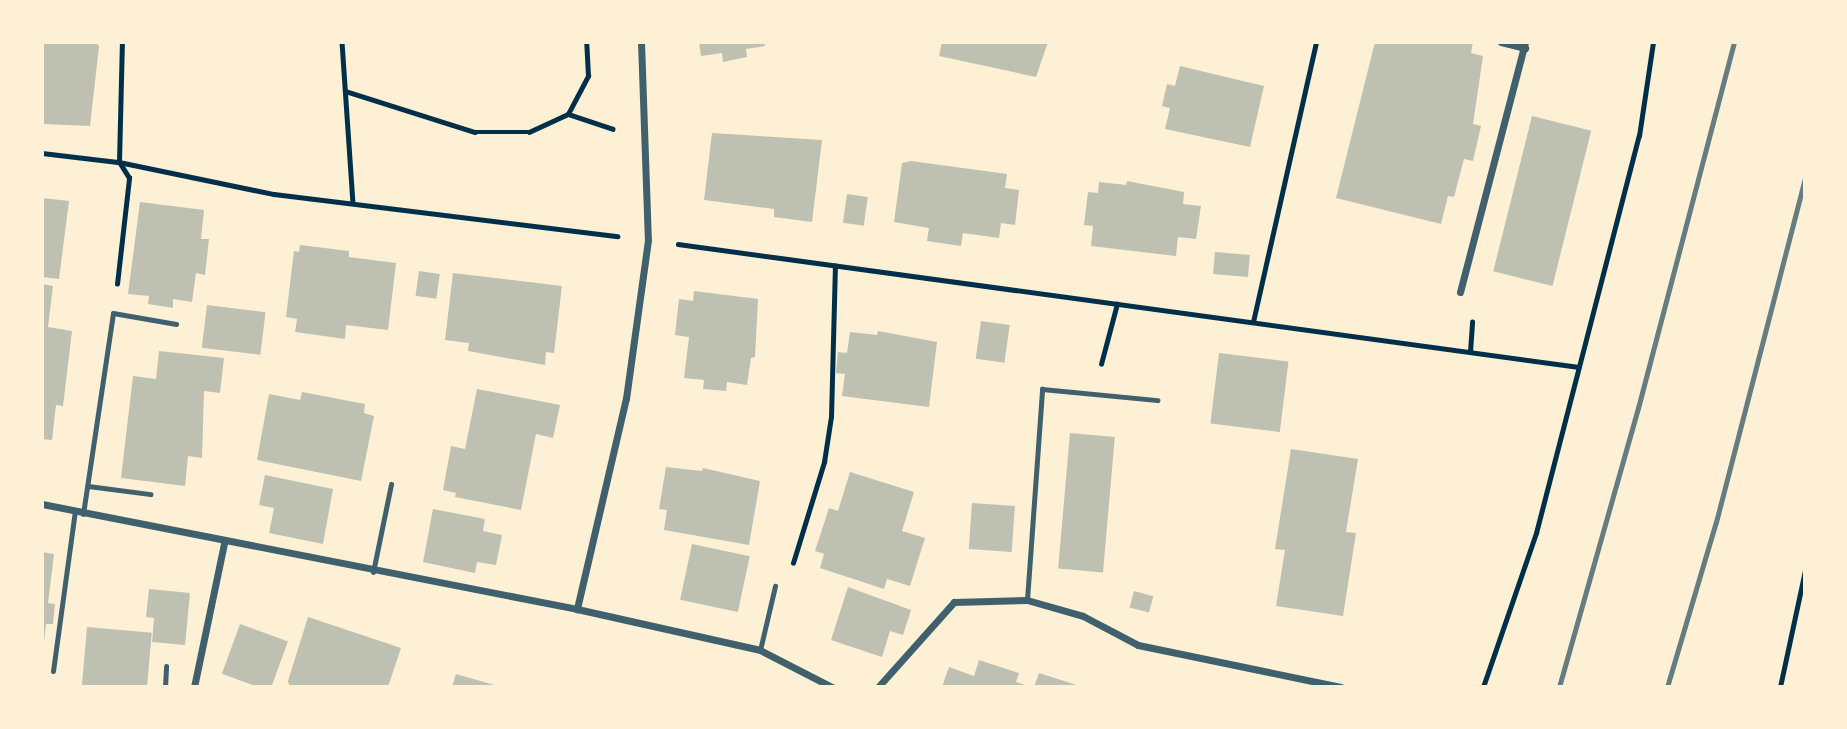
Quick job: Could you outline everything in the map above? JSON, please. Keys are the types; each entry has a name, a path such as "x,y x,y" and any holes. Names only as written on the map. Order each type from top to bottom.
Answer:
{"street":[{"path":"577,609 626,398 649,240 640,42"},
{"path":"1460,292 1525,45 1501,42"},
{"path":"42,505 373,572 577,609 760,650 832,687"},
{"path":"194,687 224,543"},
{"path":"878,687 954,602 1027,600 1083,616 1139,645 1340,687"}],"lane":[{"path":"83,514 113,313 176,324"},
{"path":"1027,600 1042,389 1157,400"},
{"path":"373,572 391,484"},
{"path":"88,485 150,494"},
{"path":"52,671 75,511"},
{"path":"760,650 775,586"},
{"path":"165,687 166,666"}],"path":[{"path":"113,313 129,178 119,162 122,42"},
{"path":"342,42 354,202"},
{"path":"345,91 475,132 529,132 568,114 588,76 586,42"},
{"path":"1253,322 1316,42"},
{"path":"1483,687 1536,533 1639,136 1653,42"},
{"path":"568,114 605,129 644,129"},
{"path":"42,153 119,162 274,194 649,240 1579,367"},
{"path":"775,586 796,560 824,462 831,417 835,265"},
{"path":"1093,395 1117,303"},
{"path":"1780,687 1805,570"}],"building":[{"path":"42,42 95,42 99,46 90,126 42,124"},
{"path":"699,42 764,42 765,46 746,49 747,57 723,62 722,53 701,56"},
{"path":"942,42 1048,42 1036,77 939,56"},
{"path":"1375,42 1473,42 1471,53 1483,56 1473,124 1481,126 1473,161 1464,159 1454,197 1448,196 1441,224 1336,198"},
{"path":"1180,66 1264,86 1250,147 1165,129 1170,108 1162,106 1167,84 1175,86"},
{"path":"1532,116 1591,131 1552,286 1493,271"},
{"path":"712,133 822,140 812,222 774,217 774,209 704,200"},
{"path":"911,161 1007,174 1005,188 1019,190 1015,225 1001,223 999,238 963,233 961,246 927,241 929,228 894,222 902,163"},
{"path":"1127,181 1184,192 1183,204 1201,206 1196,239 1178,237 1176,256 1091,246 1093,226 1084,225 1088,192 1098,193 1099,182 1126,185"},
{"path":"847,194 868,197 864,226 843,223"},
{"path":"42,198 69,201 59,279 42,277"},
{"path":"140,202 204,210 201,239 209,239 205,275 196,273 192,302 173,299 173,308 148,304 149,296 128,294"},
{"path":"300,245 349,251 349,257 396,263 388,330 346,325 345,339 295,332 297,319 286,317 294,251 299,252"},
{"path":"1215,252 1250,255 1248,277 1213,274"},
{"path":"419,271 440,274 436,299 416,296"},
{"path":"453,273 562,286 554,353 546,352 545,365 468,351 469,343 445,340"},
{"path":"42,284 53,286 48,327 72,331 63,406 56,405 52,440 42,439"},
{"path":"694,291 758,299 755,357 751,358 747,385 727,382 726,391 703,389 704,380 684,378 689,337 675,335 679,299 693,301"},
{"path":"207,305 266,312 260,355 202,348"},
{"path":"981,321 1010,325 1004,363 976,359"},
{"path":"878,331 937,342 929,407 842,396 845,374 836,373 838,352 847,353 850,332 877,335"},
{"path":"159,351 224,358 220,393 204,391 202,458 188,456 185,486 121,478 133,376 156,379"},
{"path":"1219,353 1288,362 1280,432 1210,423"},
{"path":"477,389 560,405 553,438 536,434 521,510 455,497 456,493 443,490 451,446 465,449"},
{"path":"302,392 365,404 364,413 374,416 361,481 257,460 269,394 300,400"},
{"path":"1070,433 1115,437 1103,572 1058,568"},
{"path":"1291,449 1358,459 1346,532 1356,533 1343,616 1276,606 1285,550 1275,549"},
{"path":"666,467 702,471 703,468 760,481 749,545 664,530 667,510 659,509"},
{"path":"850,472 914,492 902,531 925,538 910,586 887,579 884,589 820,568 824,554 815,551 829,508 838,511"},
{"path":"265,475 333,489 323,544 269,533 274,508 259,505"},
{"path":"972,503 1015,506 1012,552 969,549"},
{"path":"433,509 485,519 483,531 502,535 496,565 477,562 475,573 423,562"},
{"path":"692,544 750,556 738,612 680,600"},
{"path":"42,552 54,554 48,603 55,604 53,624 46,624 44,643"},
{"path":"848,587 911,610 903,635 890,631 882,657 831,640"},
{"path":"149,589 190,593 185,645 152,642 154,618 146,617"},
{"path":"1134,591 1153,596 1149,613 1130,607"},
{"path":"308,617 401,648 388,687 290,687 288,681"},
{"path":"240,624 288,641 271,687 258,687 222,674"},
{"path":"87,627 152,633 147,687 82,687"},
{"path":"979,660 1019,673 1016,682 1031,687 942,687 949,667 974,676"},
{"path":"1039,673 1080,686 1080,687 1034,687"},
{"path":"456,674 498,686 498,687 452,687"}],"railway":[{"path":"1559,687 1638,408 1734,42"},
{"path":"1667,687 1716,522 1805,178"}]}
